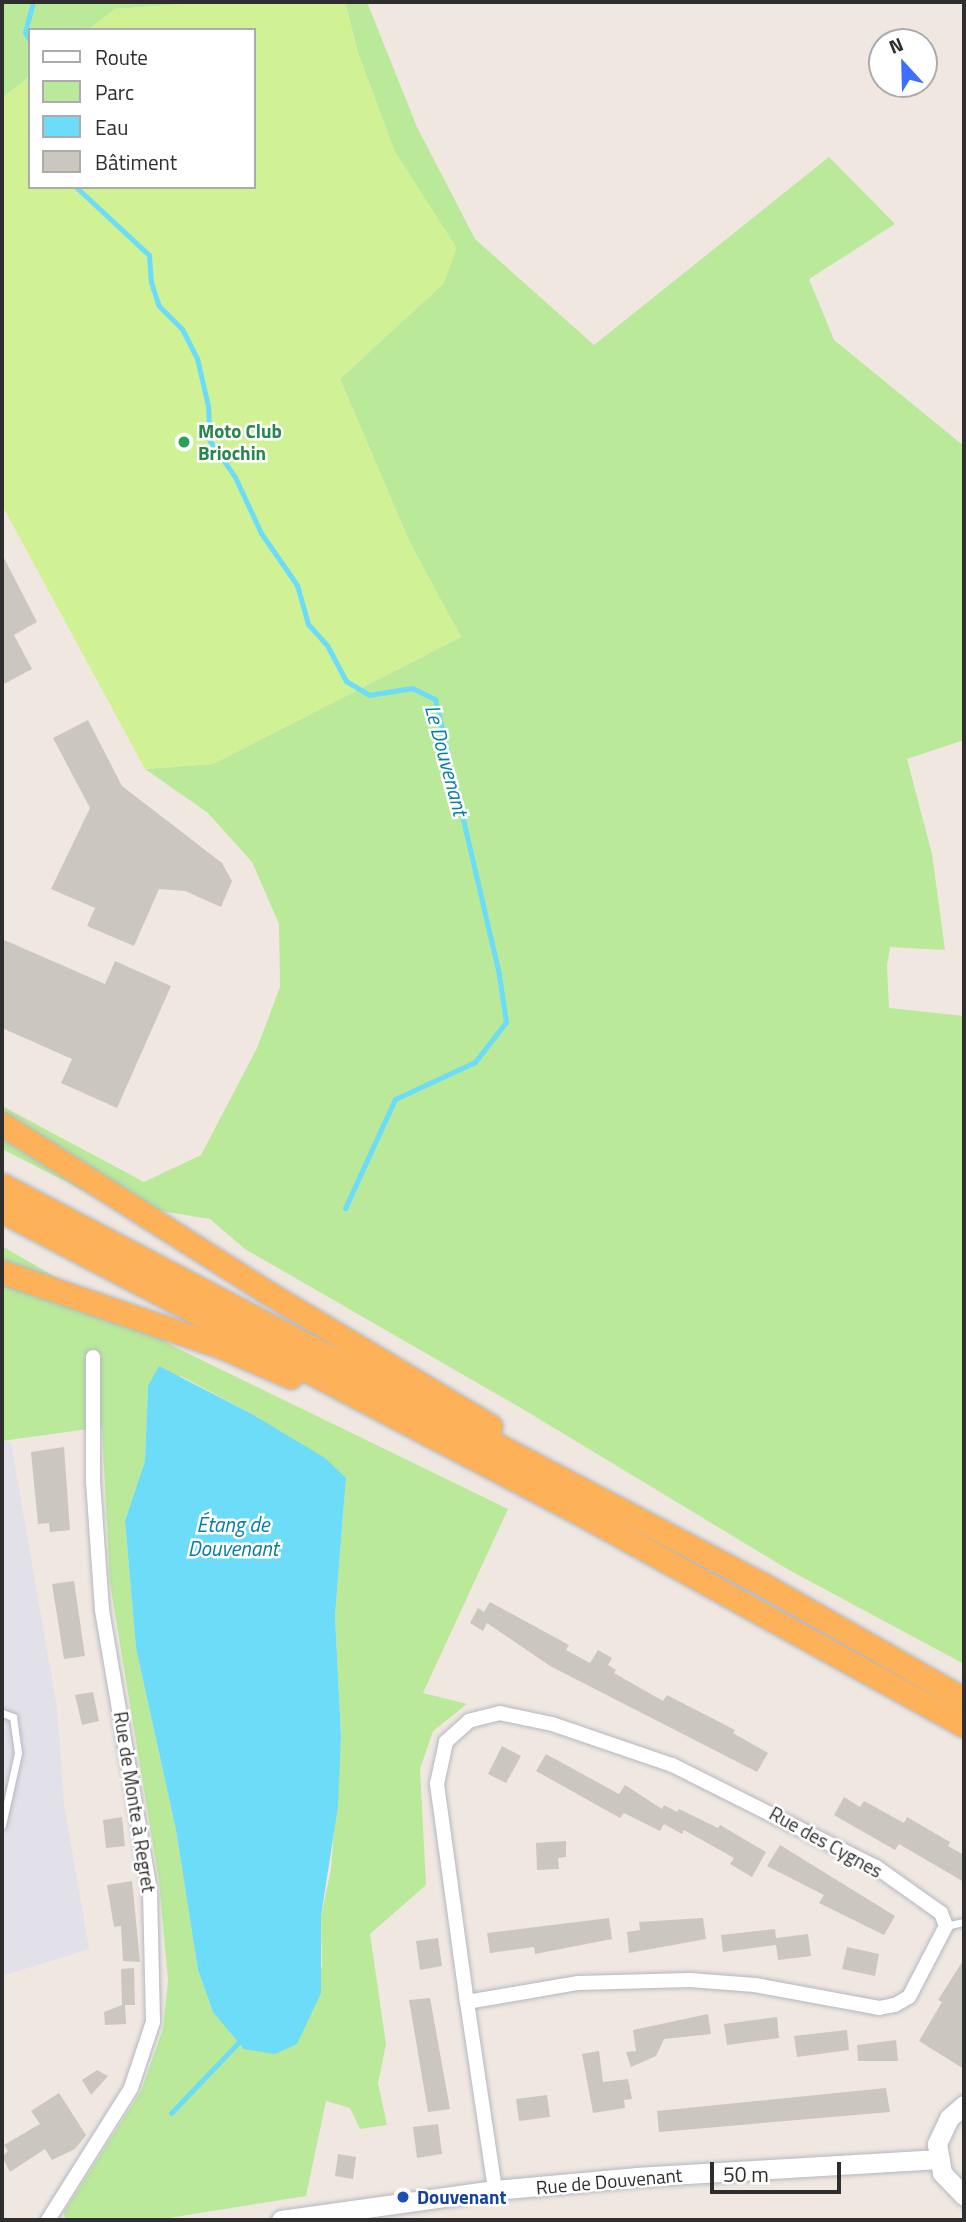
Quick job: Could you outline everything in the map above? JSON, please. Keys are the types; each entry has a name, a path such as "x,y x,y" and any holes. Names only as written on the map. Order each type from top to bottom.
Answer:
{"highway":[{"path":"2,1124 265,1291 493,1427 551,1473"},
{"path":"2,1185 762,1584 964,1699"},
{"path":"2,1211 744,1601 964,1725"},
{"path":"2,1272 210,1342 287,1376 330,1383"}],"main road":[{"path":"964,2105 941,2130 938,2159 950,2185 964,2196"},
{"name":"Rue de Douvenant","path":"281,2220 495,2190 938,2159"}],"street":[{"name":"Rue de Monte à Regret","path":"48,2220 131,2088 153,2022 150,1891 102,1610 93,1482 93,1357"},
{"name":"Rue des Cygnes","path":"495,2190 467,2002 438,1766 446,1742 469,1721 487,1714 552,1724 672,1765 876,1867 941,1913 946,1926"},
{"path":"467,2002 578,1983 690,1980 755,1985 878,2008 909,1997 946,1926"}],"lane":[{"path":"2,1713 13,1717 18,1753 10,1804 2,1825"},
{"path":"946,1926 964,1922"}],"shaded area":[{"path":"2,1441 11,1443 57,1708 64,1804 89,1949 2,1976"}],"green space":[{"path":"2,2 213,2 115,9 91,28 28,28 28,78 2,98"},
{"name":"Moto Club Briochin","path":"213,2 345,2 358,53 394,150 457,248 444,283 340,379 410,543 461,637 213,764 145,769 2,505 2,98 28,78 28,189 256,189 256,28 91,28 115,9"},
{"path":"345,2 367,2 417,127 475,239 594,345 829,157 895,224 809,279 834,340 964,446 964,740 907,759 932,854 945,950 890,947 887,965 889,1008 964,1016 964,1664 789,1570 526,1411 245,1249 210,1219 106,1202 2,1149 2,1106 144,1182 201,1155 257,1048 280,987 279,924 252,862 208,813 145,769 213,764 461,637 410,543 340,379 444,283 414,182 394,150 358,53"},
{"path":"2,1246 177,1348 508,1509 423,1693 467,1704 433,1731 420,1769 426,1885 370,1934 386,2044 378,2083 387,2125 360,2129 350,2108 326,2101 306,2196 156,2220 65,2220 64,2212 141,2091 163,2029 168,1980 159,1881 110,1583 102,1427 2,1441","holes":["181,1376 250,1413 346,1478 335,1616 341,1736 331,1869 321,1916 322,1967 213,2012 198,1970 176,1830 136,1648 125,1521 145,1461 148,1386"]}],"water":[{"name":"Étang de Douvenant","path":"159,1366 250,1413 325,1458 346,1478 335,1616 341,1736 338,1806 321,1916 321,1993 297,2044 275,2054 244,2049 213,2012 198,1970 176,1830 136,1648 125,1521 145,1461 148,1386"}],"building":[{"path":"2,554 37,622 14,635 32,669 2,685"},
{"path":"88,720 122,786 222,863 232,881 221,907 185,891 159,889 134,946 87,926 95,908 51,889 90,808 53,738"},
{"path":"2,939 105,984 115,961 171,986 117,1108 61,1083 72,1059 2,1028"},
{"path":"64,1447 70,1530 50,1532 49,1523 38,1524 31,1452"},
{"path":"74,1581 85,1656 64,1659 52,1584"},
{"path":"490,1602 569,1645 566,1650 590,1663 598,1650 612,1658 608,1665 616,1670 614,1673 663,1701 667,1695 735,1730 733,1733 768,1753 757,1772 550,1666 487,1623 483,1631 470,1623 478,1608 484,1612"},
{"path":"93,1692 99,1721 82,1725 75,1695"},
{"path":"502,1746 521,1756 506,1783 488,1774"},
{"path":"546,1754 619,1794 625,1785 662,1809 664,1805 677,1812 679,1809 718,1828 720,1825 766,1852 752,1877 730,1864 734,1858 684,1830 682,1834 664,1824 660,1831 624,1813 620,1818 536,1771"},
{"path":"844,1797 860,1807 864,1801 904,1823 907,1817 950,1842 948,1846 964,1855 964,1882 899,1844 895,1850 834,1815"},
{"path":"122,1817 125,1846 106,1848 103,1820"},
{"path":"566,1841 566,1857 558,1858 559,1869 537,1870 536,1843"},
{"path":"780,1845 895,1916 884,1935 819,1903 824,1895 767,1866"},
{"path":"132,1881 140,1962 123,1961 121,1926 114,1927 107,1885"},
{"path":"609,1918 612,1939 535,1954 534,1947 490,1953 487,1933"},
{"path":"703,1918 706,1939 629,1953 627,1932 640,1930 639,1922"},
{"path":"775,1929 776,1938 808,1934 811,1956 778,1960 776,1945 723,1952 721,1935"},
{"path":"438,1938 442,1966 420,1970 416,1941"},
{"path":"847,1947 879,1954 875,1976 842,1969"},
{"path":"964,1959 964,2069 919,2041 942,2002 938,2000"},
{"path":"134,1968 135,2005 125,2005 126,2024 105,2025 104,2012 122,2005 121,1969"},
{"path":"430,1998 450,2109 428,2112 409,2000"},
{"path":"708,2014 711,2034 664,2039 656,2056 631,2067 626,2052 636,2051 633,2030"},
{"path":"777,2017 779,2038 727,2045 724,2024"},
{"path":"847,2030 849,2050 797,2057 794,2036"},
{"path":"896,2040 898,2061 858,2061 857,2045"},
{"path":"599,2051 603,2082 628,2079 632,2099 624,2100 625,2108 593,2113 582,2054"},
{"path":"97,2070 108,2076 91,2095 82,2080"},
{"path":"886,2088 890,2112 659,2132 657,2111"},
{"path":"59,2093 86,2135 75,2149 52,2160 45,2149 10,2172 2,2157 8,2151 4,2145 40,2124 31,2111"},
{"path":"547,2095 550,2117 519,2121 516,2099"},
{"path":"438,2124 442,2154 417,2158 413,2127"},
{"path":"338,2154 356,2157 353,2179 335,2176"}],"waterway":[{"name":"Le Douvenant","path":"28,37 25,32 33,2"},
{"name":"Le Douvenant","path":"78,189 149,255 151,282 159,306 182,329 197,358 208,406 210,441 235,477 261,533 297,585 308,624 327,645 346,681 369,695 412,688 435,699 499,975 506,1022 475,1062 395,1099 345,1208"},
{"name":"Le Douvenant","path":"171,2113 238,2043"}],"place":[{"name":"Moto Club Briochin","path":"184,442"},
{"name":"Douvenant","path":"403,2197"}]}
